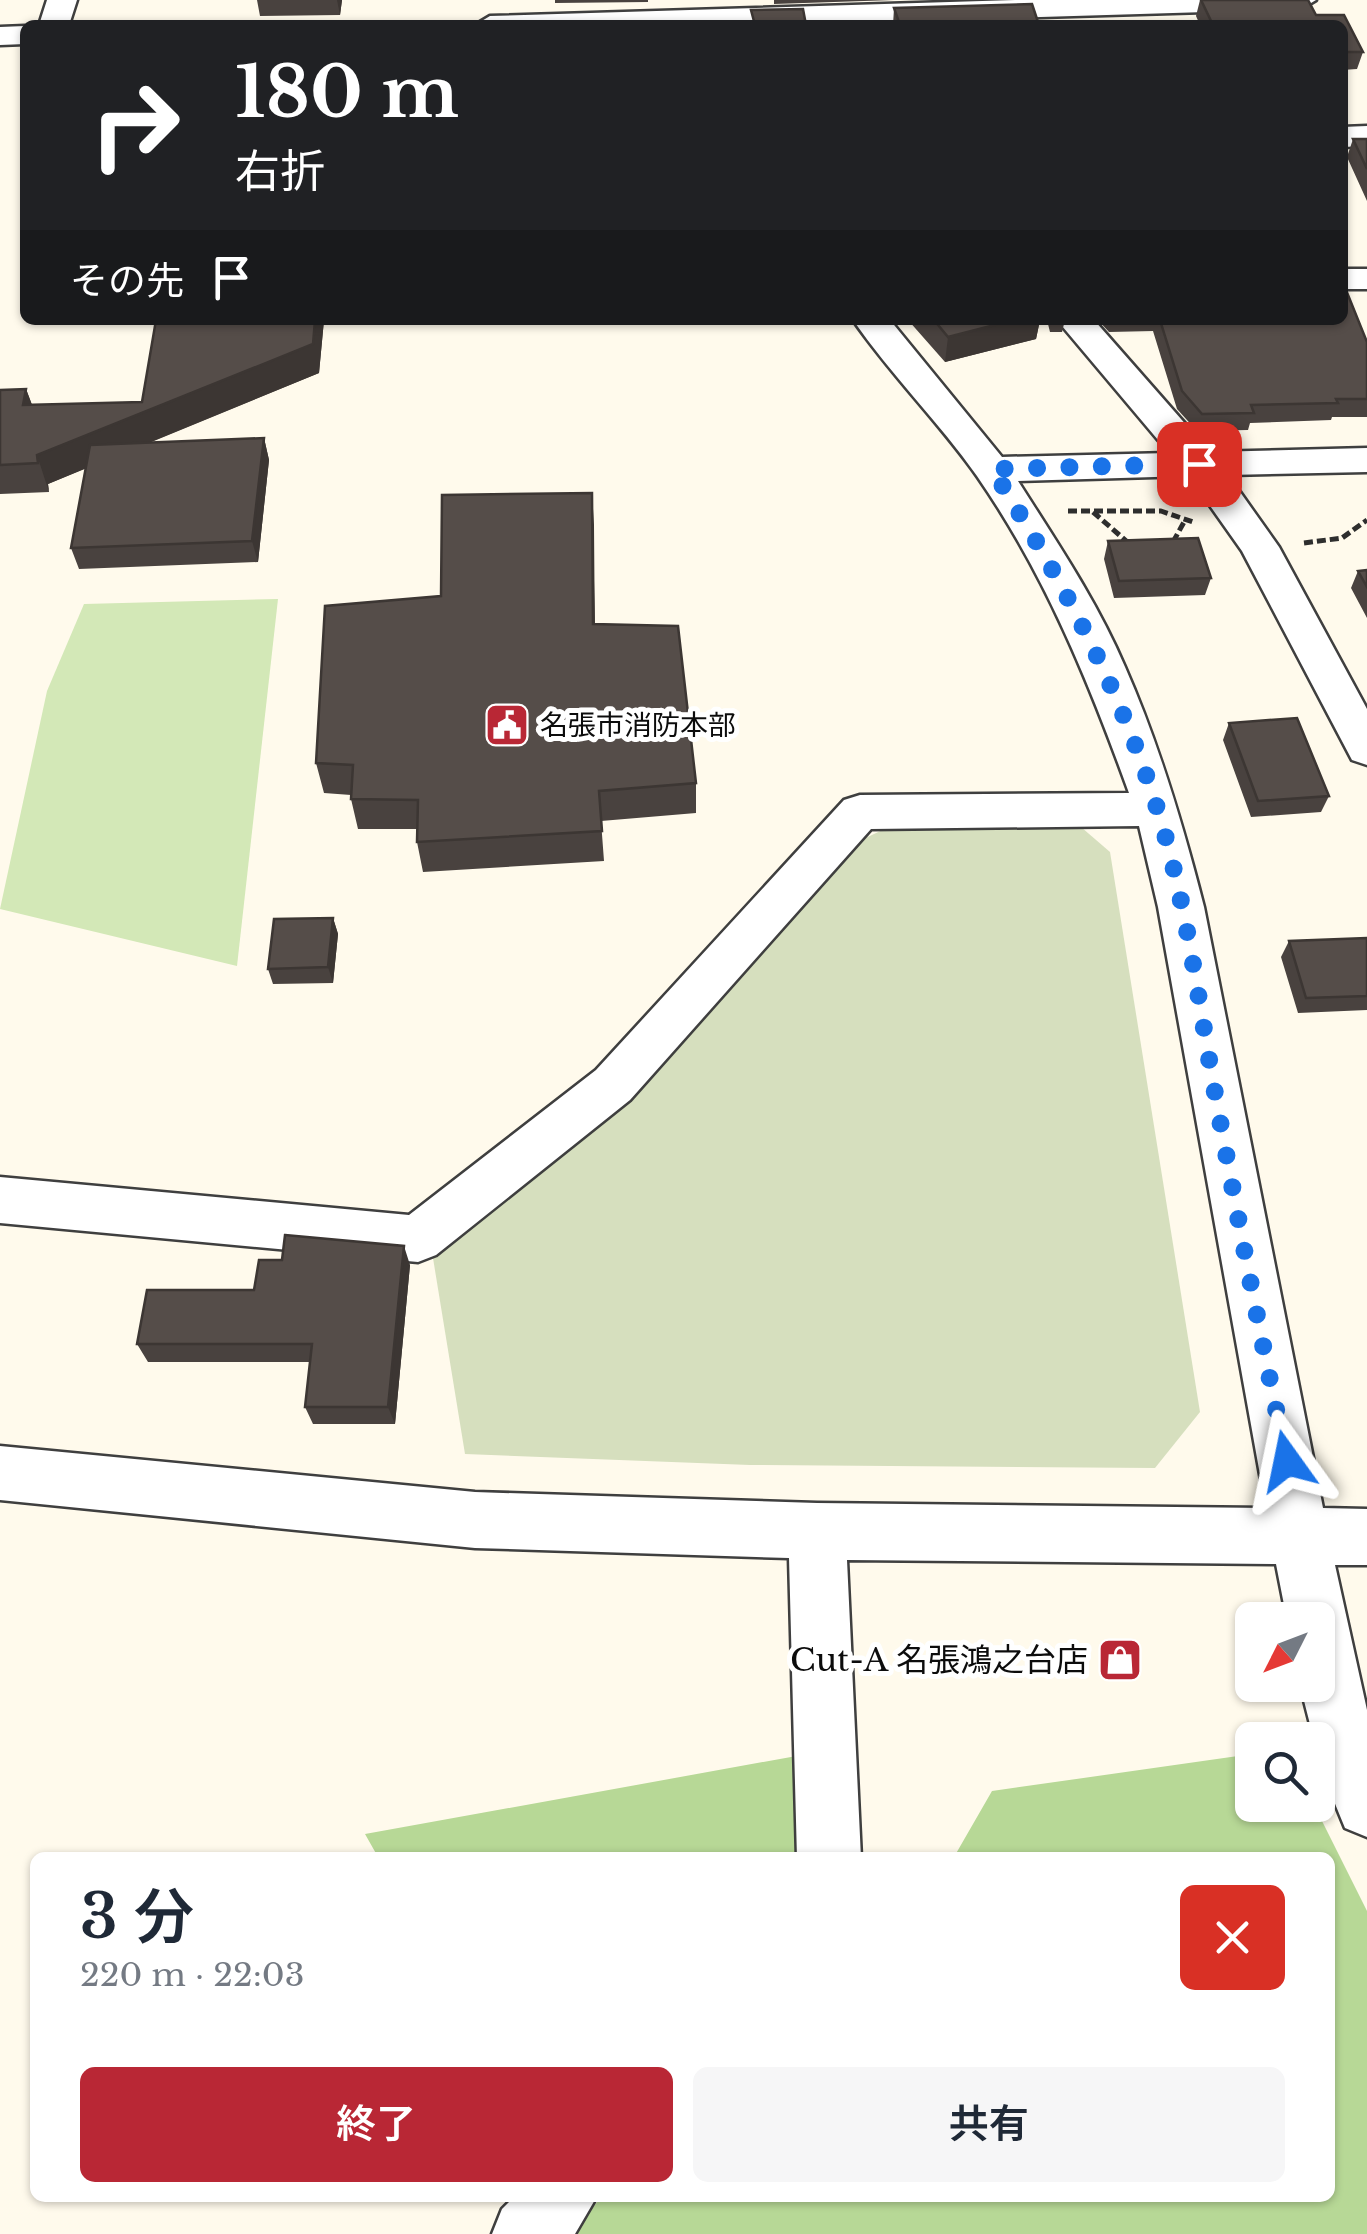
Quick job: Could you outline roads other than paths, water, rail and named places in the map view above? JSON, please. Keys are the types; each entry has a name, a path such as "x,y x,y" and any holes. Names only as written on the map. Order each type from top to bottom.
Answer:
{"street":[{"path":"602,20 714,15 869,18 1302,0"},
{"path":"875,325 992,469 1057,575 1104,665 1158,809 1181,908 1246,1270 1329,1682 1353,1772 1367,1806"},
{"path":"1079,325 1199,464 1350,678 1367,750"},
{"path":"992,469 1367,460"},
{"path":"0,1200 418,1239 612,1084 860,812 1158,809"},
{"path":"0,1473 475,1520 817,1530 1367,1537"},
{"path":"817,1530 828,1852"},
{"path":"526,2234 557,2202"}],"place":[{"name":"名張市消防本部","path":"507,725"},
{"name":"Cut-A 名張鴻之台店","path":"1120,1660"}]}
